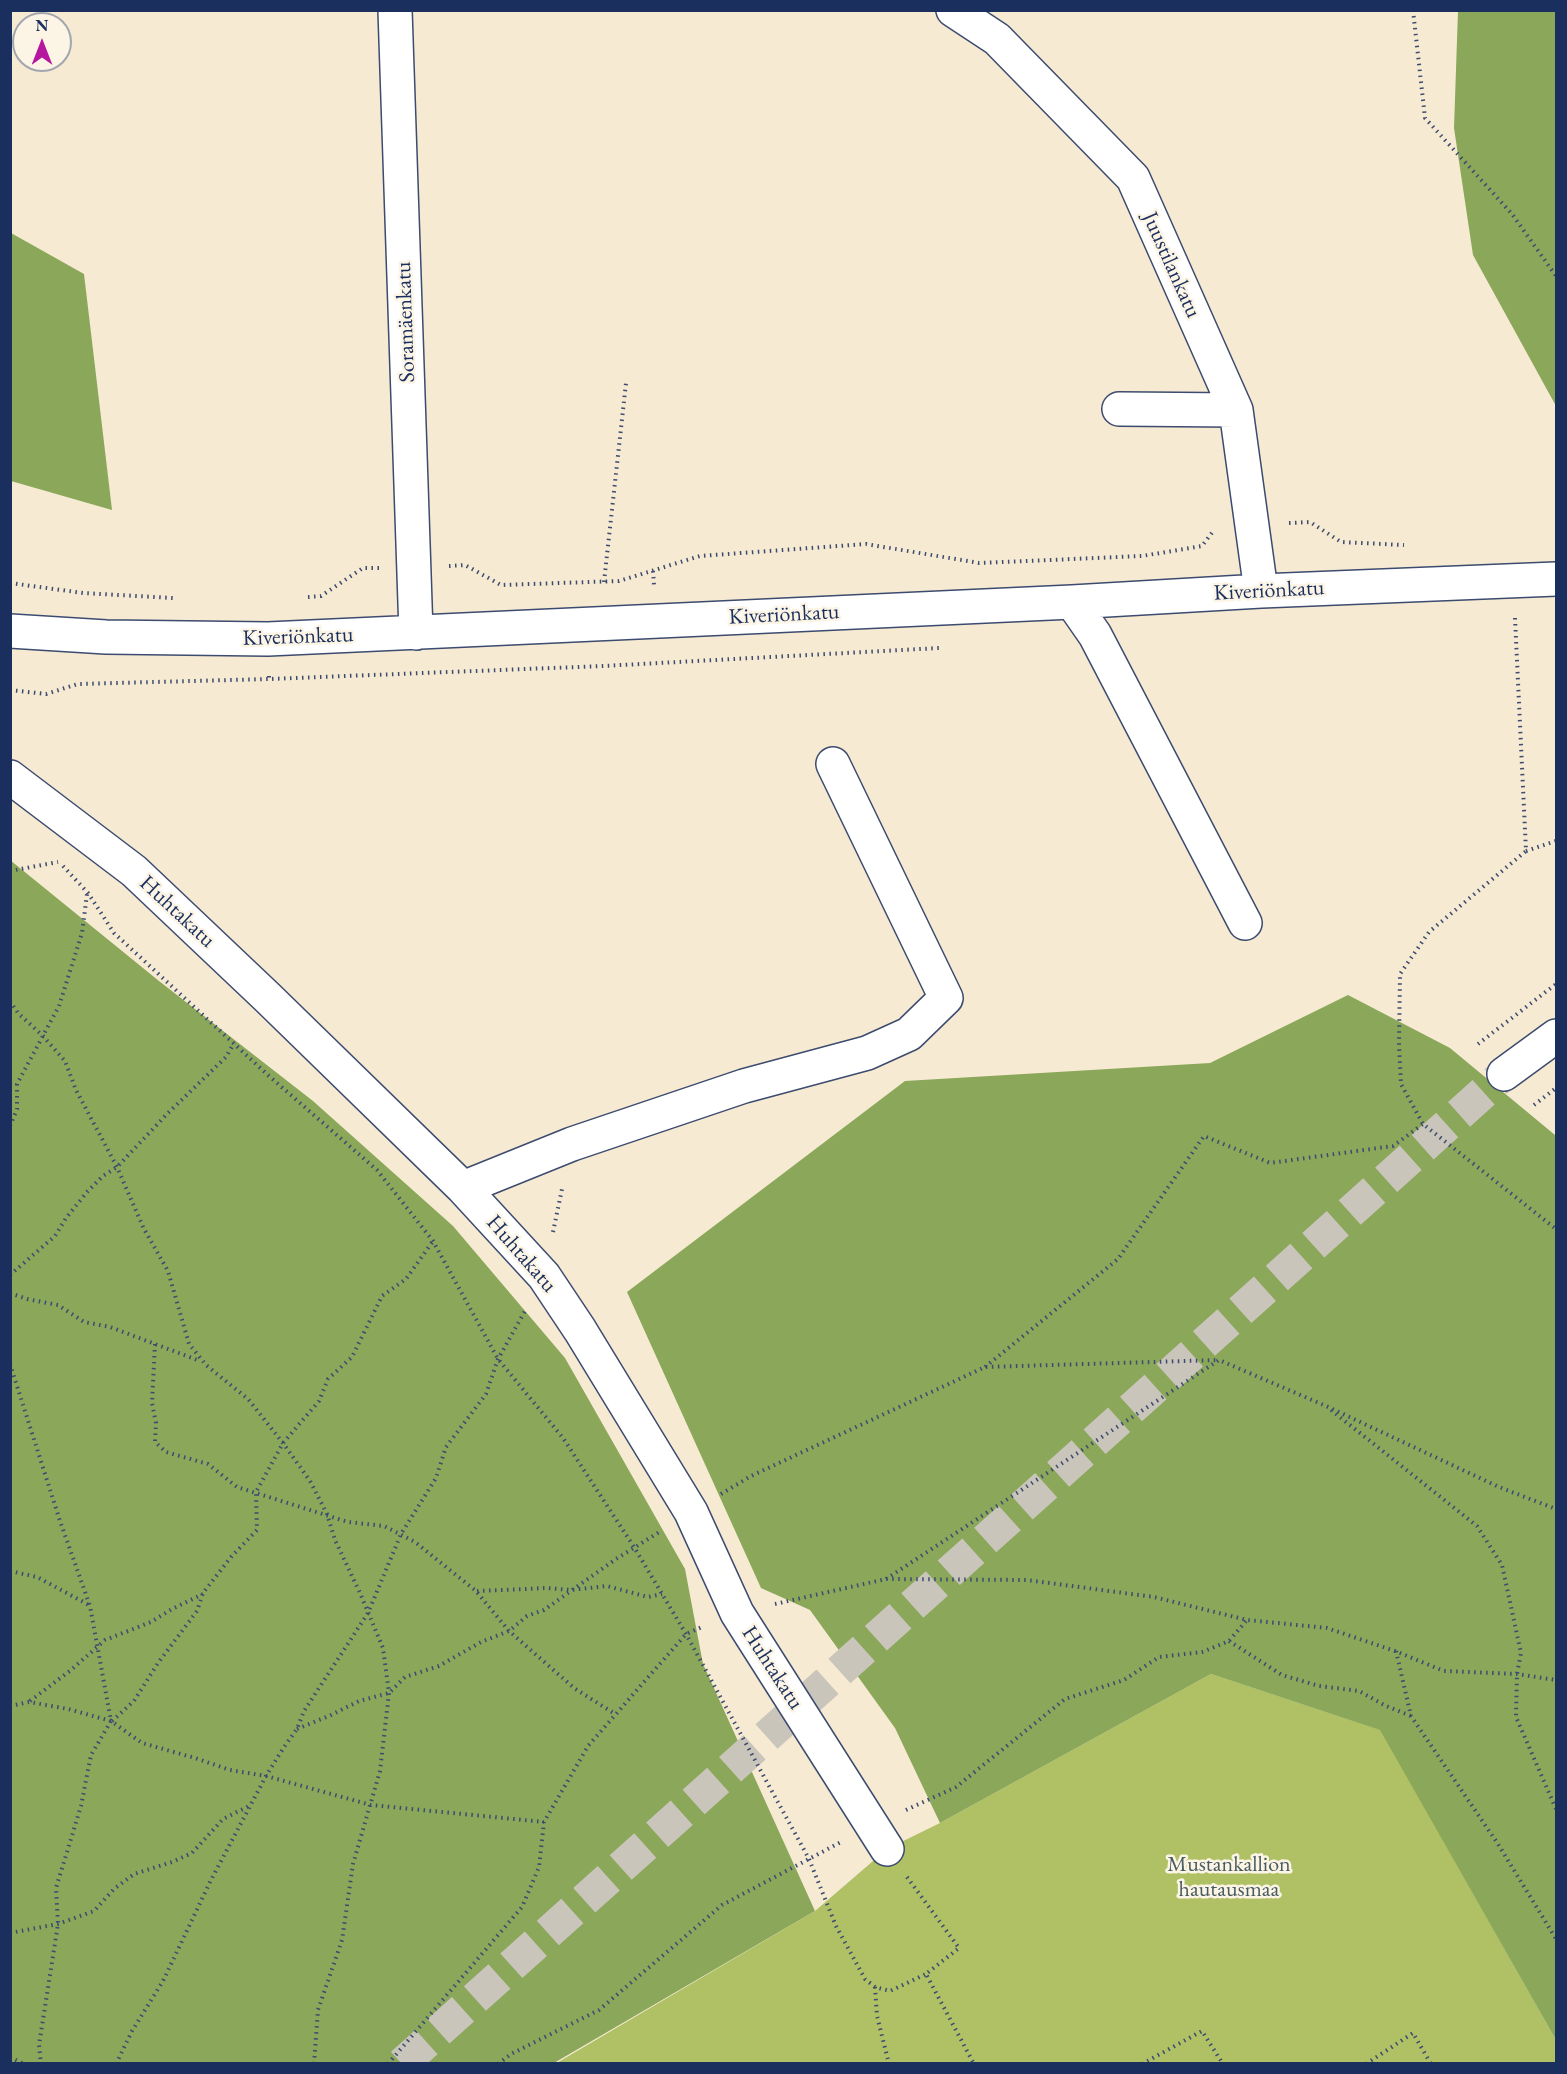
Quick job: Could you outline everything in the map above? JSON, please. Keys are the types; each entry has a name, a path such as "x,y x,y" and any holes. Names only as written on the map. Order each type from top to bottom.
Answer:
{"street":[{"name":"Soramäenkatu","path":"395,10 416,633"},
{"name":"Juustilankatu","path":"953,10 997,39 1133,178 1236,410 1262,591"},
{"path":"1119,409 1236,410"},
{"name":"Kiveriönkatu","path":"10,631 106,637 268,639 1557,579"},
{"path":"1072,602 1095,635 1245,923"},
{"path":"463,1188 572,1144 744,1086 867,1053 909,1034 946,998 833,764"},
{"name":"Huhtakatu","path":"10,777 134,871 463,1188 544,1276 586,1340 691,1512 737,1613 887,1849"},
{"path":"1504,1074 1557,1036"}],"path":[{"path":"1413,10 1425,118 1512,214 1557,276"},
{"path":"604,582 626,383"},
{"path":"301,598 321,596 363,568 465,565 501,585 619,581 700,556 866,544 979,563 1142,556 1202,546 1217,527 1310,522 1341,542 1412,546"},
{"path":"1515,618 1526,851"},
{"path":"10,690 46,694 78,684 269,679"},
{"path":"1557,841 1526,851 1429,932 1400,974 1399,1045 1401,1084 1422,1124 1557,1229"},
{"path":"50,853 87,893 114,933 377,1170 433,1241 498,1359 562,1438 634,1547 687,1634 809,1859 836,1926 865,1980 875,1987 890,1991 926,1974 959,1948 887,1849"},
{"path":"10,872 58,861"},
{"path":"10,1126 17,1109 17,1084 59,1006 82,933 87,893"},
{"path":"1478,1044 1557,984"},
{"path":"10,1001 18,1013 66,1061 76,1090 117,1167 144,1229 168,1271 189,1344 203,1362 248,1399 310,1481 327,1514 335,1540 383,1648 389,1694 380,1771 353,1864 342,1940 318,2010 314,2064"},
{"path":"10,1275 55,1236 87,1192 103,1176 117,1167 226,1057 234,1043"},
{"path":"1534,1105 1557,1088"},
{"path":"297,1729 359,1701 389,1694 405,1677 439,1666 481,1642 508,1631 527,1617 544,1610 634,1547 751,1476 985,1367 1118,1259 1204,1136 1270,1163 1393,1146 1422,1124"},
{"path":"116,2064 132,2031 163,1982 210,1880 266,1776 297,1729 304,1710 368,1612 401,1534 436,1478 446,1447 486,1394 498,1359 544,1276 572,1144"},
{"path":"41,2064 39,2045 58,1924 56,1888 81,1806 91,1755 111,1721 134,1701 158,1663 197,1611 204,1593 231,1557 256,1530 256,1492 283,1443 320,1401 328,1379 352,1357 382,1296 406,1279 433,1241"},
{"path":"10,1293 58,1305 84,1322 110,1327 203,1362"},
{"path":"155,1344 152,1403 156,1423 155,1442 166,1452 208,1464 237,1487 348,1522 384,1526 415,1542 476,1591 508,1631 574,1688 615,1714"},
{"path":"985,1367 1219,1360 1326,1406 1499,1487 1557,1509"},
{"path":"885,1579 1219,1360"},
{"path":"10,1364 60,1521 90,1606 111,1721"},
{"path":"1326,1406 1477,1526 1502,1564 1521,1653 1517,1674 1516,1717 1557,1809"},
{"path":"10,1571 37,1577 90,1606"},
{"path":"388,2064 522,1906 539,1867 544,1822 588,1746 687,1634 737,1613 885,1579 1027,1580 1155,1597 1247,1620 1327,1628 1395,1651 1444,1671 1517,1674 1557,1680"},
{"path":"476,1591 547,1588 572,1590 607,1586 648,1597 663,1594"},
{"path":"29,1702 105,1640 151,1622 204,1593"},
{"path":"1229,1641 1282,1675 1319,1686 1359,1691 1386,1706 1411,1716"},
{"path":"1395,1651 1411,1716 1498,1844 1557,1939"},
{"path":"10,1706 29,1702 68,1708 111,1721 141,1743 230,1770 266,1776 371,1805 544,1822"},
{"path":"10,1933 58,1924 94,1911 114,1889 135,1874 172,1862 192,1852 223,1819 251,1804"},
{"path":"926,1974 974,2064"},
{"path":"875,1987 877,2016 889,2064"},
{"path":"1142,2064 1202,2031 1224,2064"},
{"path":"1366,2064 1413,2033 1431,2064"},
{"path":"10,2057 24,2064"}],"green space":[{"path":"1458,11 1556,11 1556,406 1473,255 1454,128"},
{"path":"11,233 84,274 112,510 11,481"},
{"path":"10,860 159,981 313,1101 453,1226 565,1358 685,1569 703,1664 815,1911 554,2063 11,2063"},
{"path":"1348,995 1450,1048 1556,1134 1556,2040 1380,1730 1211,1674 940,1823 895,1728 810,1610 761,1588 627,1292 905,1081 1210,1063"},
{"name":"Mustankallion hautausmaa","path":"1211,1674 1381,1730 1556,2040 1556,2064 555,2064 815,1911 887,1849 940,1823"}],"tunnel":[{"path":"402,2064 1504,1074"}]}
